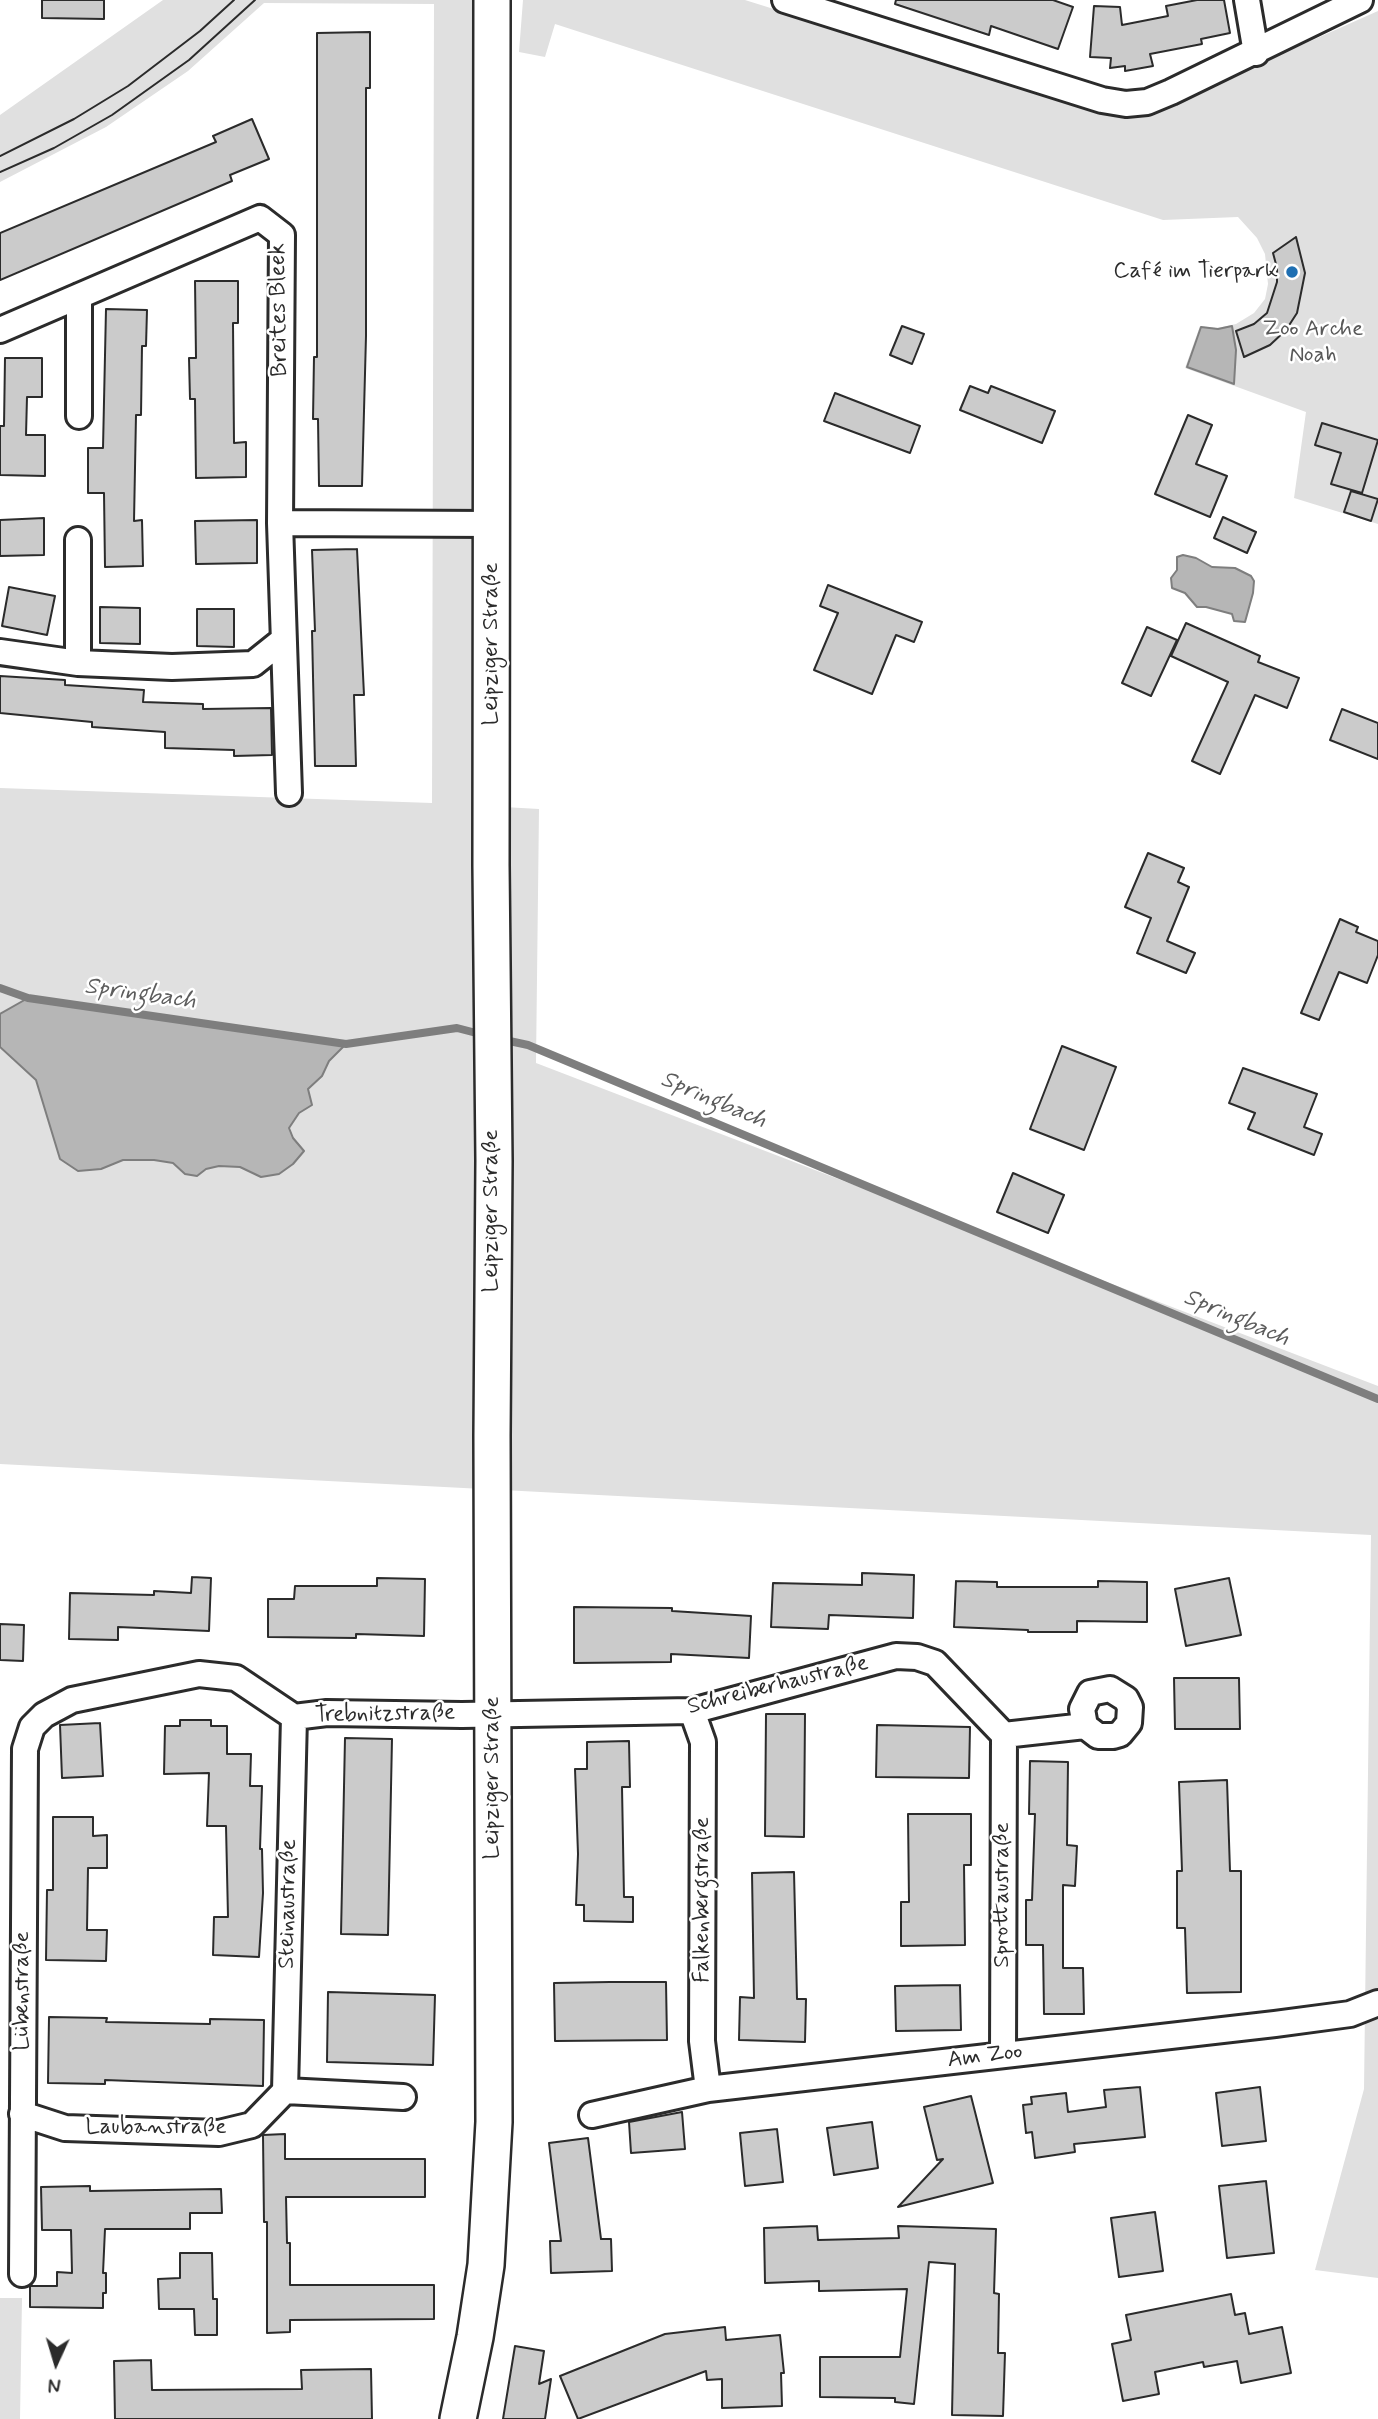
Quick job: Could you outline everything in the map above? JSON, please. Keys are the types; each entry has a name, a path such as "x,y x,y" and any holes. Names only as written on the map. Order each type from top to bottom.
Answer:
{"street":[{"name":"Leipziger Straße","path":"457,2419 475,2337 486,2265 494,2122 492,0"},
{"path":"785,0 1102,100 1126,104 1147,102 1171,92 1256,53 1360,0"},
{"path":"1247,0 1256,53"},
{"name":"Breites Bleek","path":"0,330 260,218 282,235 280,523 289,793"},
{"path":"79,296 79,416"},
{"path":"280,523 492,524"},
{"path":"78,540 78,663"},
{"path":"0,652 78,663 172,667 253,664 283,640"},
{"name":"Schreiberhaustraße","path":"493,1714 692,1711 896,1656 916,1657 935,1663 1004,1735"},
{"name":"Trebnitzstraße","path":"44,1715 72,1700 199,1674 236,1678 293,1717 327,1713 493,1714"},
{"name":"Falkenbergstraße","path":"692,1711 703,1742 702,2040 708,2089"},
{"name":"Lübenstraße","path":"22,2274 25,1749 32,1727 44,1715"},
{"name":"Steinaustraße","path":"285,2091 293,1717"},
{"path":"1004,1735 1085,1726"},
{"name":"Sprottaustraße","path":"1003,2054 1004,1735"},
{"name":"Am Zoo","path":"592,2115 708,2089 1350,2014 1378,2003"},
{"path":"285,2091 404,2097"},
{"name":"Laubanstraße","path":"22,2114 65,2128 219,2133 252,2125 285,2091"}],"green space":[{"path":"163,0 494,0 486,806 539,809 536,1063 1378,1386 1378,2278 1315,2270 1364,2089 1371,1535 0,1464 0,788 432,803 434,4 264,3 188,71 106,127 0,182 0,115"},
{"path":"523,0 745,0 1105,113 1153,111 1378,11 1378,524 1294,498 1306,412 1185,368 1200,326 1217,328 1236,324 1254,313 1265,299 1268,284 1265,254 1257,238 1238,217 1163,220 555,24 545,57 519,52"},
{"path":"0,2298 22,2298 20,2419 0,2419"}],"shaded area":[{"path":"1232,326 1236,350 1234,384 1187,367 1201,327 1218,329"},
{"path":"1183,555 1196,558 1212,567 1235,568 1251,576 1254,581 1253,593 1245,622 1234,621 1232,614 1197,607 1185,593 1172,588 1171,578 1177,570 1177,557"},
{"path":"28,998 346,1044 329,1061 322,1076 308,1089 312,1105 299,1113 289,1128 293,1138 304,1151 293,1164 279,1174 261,1177 240,1167 219,1166 206,1169 197,1176 185,1174 173,1163 154,1160 123,1160 101,1169 78,1171 60,1159 36,1080 0,1047 0,1014"}],"building":[{"path":"42,0 104,0 104,19 42,18"},
{"path":"896,0 1053,0 1073,7 1058,49 991,26 989,35 895,4"},
{"path":"1197,0 1224,0 1230,33 1201,39 1202,44 1150,54 1153,66 1125,71 1125,66 1110,68 1111,58 1090,57 1094,6 1120,7 1122,25 1168,16 1166,6"},
{"path":"370,32 370,88 366,88 366,336 362,486 319,486 318,419 313,419 314,357 317,357 317,33"},
{"path":"252,119 269,159 230,175 232,181 0,280 0,233 216,142 213,136"},
{"name":"Zoo Arche Noah","path":"1296,237 1305,273 1297,313 1286,330 1270,345 1244,357 1236,331 1254,324 1267,313 1277,282 1273,253"},
{"path":"195,281 238,281 238,323 233,323 234,443 246,442 246,477 196,478 195,399 190,399 189,358 196,358"},
{"path":"106,309 147,310 146,346 142,346 141,415 136,415 134,521 142,520 143,566 105,567 104,493 88,493 88,448 103,448"},
{"path":"902,326 924,334 912,364 890,355"},
{"path":"5,358 42,358 42,397 27,397 26,435 45,435 45,476 0,475"},
{"path":"970,386 988,393 991,386 1055,411 1042,443 960,410"},
{"path":"835,393 920,426 910,453 824,421"},
{"path":"1188,415 1212,425 1196,464 1227,476 1210,517 1155,494"},
{"path":"1322,423 1378,440 1362,493 1331,484 1341,453 1315,445"},
{"path":"1351,491 1378,499 1371,521 1344,512"},
{"path":"1223,517 1256,532 1247,553 1214,538"},
{"path":"44,518 44,555 0,556 0,520"},
{"path":"257,520 257,563 196,564 195,521"},
{"path":"357,549 364,695 354,695 356,766 315,766 312,550"},
{"path":"828,585 922,622 914,642 896,635 872,694 814,670 838,613 820,606"},
{"path":"9,587 55,596 47,635 2,626"},
{"path":"100,607 140,608 140,644 100,643"},
{"path":"197,609 234,609 234,647 197,646"},
{"path":"1186,623 1260,656 1258,662 1299,678 1287,708 1255,695 1220,774 1192,761 1228,682 1171,656"},
{"path":"1147,627 1177,640 1151,696 1122,683"},
{"path":"0,676 65,680 65,685 144,690 143,702 203,704 203,709 271,708 272,755 234,756 234,750 165,748 165,732 92,727 92,722 0,713"},
{"path":"1342,709 1378,723 1378,759 1330,740"},
{"path":"1148,853 1184,868 1178,882 1189,887 1167,941 1195,953 1186,973 1137,953 1151,918 1125,907"},
{"path":"1340,919 1358,927 1356,932 1378,941 1378,955 1367,983 1339,972 1319,1020 1301,1013"},
{"path":"1062,1046 1116,1067 1084,1150 1030,1129"},
{"path":"1243,1068 1317,1094 1304,1127 1322,1134 1314,1155 1248,1129 1255,1113 1229,1103"},
{"path":"1013,1173 1064,1195 1048,1233 997,1212"},
{"path":"862,1573 914,1575 913,1618 829,1615 828,1629 771,1627 773,1583 862,1585"},
{"path":"192,1577 211,1578 209,1631 118,1627 118,1640 69,1639 70,1593 191,1593"},
{"path":"377,1578 425,1579 424,1636 356,1634 356,1638 268,1637 268,1599 294,1599 295,1586 377,1586"},
{"path":"1229,1578 1241,1635 1186,1646 1175,1589"},
{"path":"956,1581 997,1582 997,1587 1098,1587 1098,1581 1147,1582 1147,1622 1077,1621 1077,1632 954,1627"},
{"path":"574,1607 672,1608 672,1611 751,1616 749,1658 671,1654 671,1662 574,1663"},
{"path":"0,1624 24,1625 23,1661 0,1660"},
{"path":"1174,1678 1239,1678 1240,1729 1175,1729"},
{"path":"766,1714 805,1714 804,1837 765,1836"},
{"path":"180,1720 211,1720 211,1726 227,1726 227,1754 251,1754 250,1786 262,1786 260,1849 263,1893 259,1957 213,1955 214,1917 228,1917 226,1826 207,1826 209,1773 164,1774 165,1726 180,1726"},
{"path":"100,1723 103,1776 62,1778 60,1725"},
{"path":"877,1725 970,1727 969,1778 876,1777"},
{"path":"345,1738 392,1739 388,1935 341,1934"},
{"path":"629,1741 630,1787 622,1787 624,1897 633,1897 633,1922 584,1921 584,1905 576,1905 578,1854 575,1769 587,1769 587,1742"},
{"path":"1030,1761 1068,1762 1067,1845 1077,1846 1075,1886 1063,1885 1063,1968 1083,1968 1084,2014 1044,2014 1043,1945 1026,1945 1026,1900 1032,1900 1035,1814 1029,1814"},
{"path":"1227,1780 1230,1871 1241,1871 1241,1992 1187,1993 1185,1928 1177,1928 1177,1871 1182,1871 1179,1782"},
{"path":"908,1814 971,1814 971,1865 964,1865 965,1945 901,1946 901,1902 909,1902"},
{"path":"53,1817 93,1817 93,1836 107,1835 107,1868 88,1868 87,1930 107,1930 106,1961 46,1960 47,1890 53,1890"},
{"path":"794,1872 797,1999 806,1999 805,2042 739,2040 740,1997 754,1998 752,1873"},
{"path":"666,1982 667,2040 555,2041 554,1983"},
{"path":"960,1985 961,2030 896,2031 895,1986"},
{"path":"328,1992 435,1995 433,2065 327,2062"},
{"path":"49,2017 107,2018 106,2022 210,2024 210,2019 264,2020 263,2086 105,2080 105,2084 48,2083"},
{"path":"1140,2087 1145,2137 1074,2144 1075,2152 1035,2158 1032,2132 1026,2133 1023,2105 1032,2104 1031,2097 1066,2093 1068,2112 1106,2107 1104,2090"},
{"path":"1260,2087 1266,2141 1222,2146 1216,2093"},
{"path":"971,2096 993,2183 898,2207 943,2159 937,2160 924,2107"},
{"path":"682,2112 685,2149 631,2153 629,2122"},
{"path":"872,2122 878,2168 834,2175 827,2128"},
{"path":"777,2129 783,2182 745,2186 740,2133"},
{"path":"285,2134 285,2159 425,2159 425,2197 286,2197 287,2243 290,2243 290,2285 434,2285 434,2319 290,2320 290,2332 267,2333 267,2222 264,2222 263,2135"},
{"path":"588,2138 601,2239 611,2239 612,2271 551,2273 550,2241 561,2241 549,2143"},
{"path":"1266,2181 1274,2253 1227,2258 1219,2186"},
{"path":"90,2186 90,2191 221,2189 222,2213 190,2213 190,2229 105,2229 103,2273 106,2273 106,2293 103,2293 103,2308 30,2307 30,2286 57,2286 57,2272 72,2273 71,2230 42,2230 41,2187"},
{"path":"1155,2212 1163,2271 1119,2277 1111,2218"},
{"path":"817,2226 818,2240 899,2238 898,2226 996,2229 994,2293 999,2294 998,2353 1005,2353 1003,2416 952,2415 955,2264 929,2262 914,2404 895,2402 895,2398 820,2397 820,2357 900,2357 907,2289 819,2291 819,2281 765,2283 764,2228"},
{"path":"180,2253 212,2253 213,2299 217,2299 217,2335 195,2335 194,2309 159,2309 158,2279 180,2278"},
{"path":"1231,2294 1235,2315 1245,2313 1249,2334 1282,2327 1291,2373 1241,2383 1237,2361 1204,2367 1203,2362 1155,2372 1159,2394 1123,2401 1112,2344 1131,2340 1126,2315"},
{"path":"725,2327 726,2340 780,2335 784,2373 781,2373 782,2406 722,2408 722,2379 707,2380 706,2371 578,2419 560,2376 665,2334"},
{"path":"515,2346 544,2351 539,2384 551,2379 545,2419 503,2419"},
{"path":"151,2360 152,2390 302,2389 301,2370 371,2369 372,2419 115,2419 114,2361"}],"waterway":[{"name":"Springbach","path":"0,988 28,998 346,1044 457,1028 484,1035"},
{"name":"Springbach","path":"500,1039 528,1045 1378,1399"}],"tram line":[{"path":"0,156 74,119 128,86 200,31 234,0"},
{"path":"0,172 54,148 112,115 189,60 255,0"}],"place":[{"name":"Café im Tierpark","path":"1292,272"}]}
